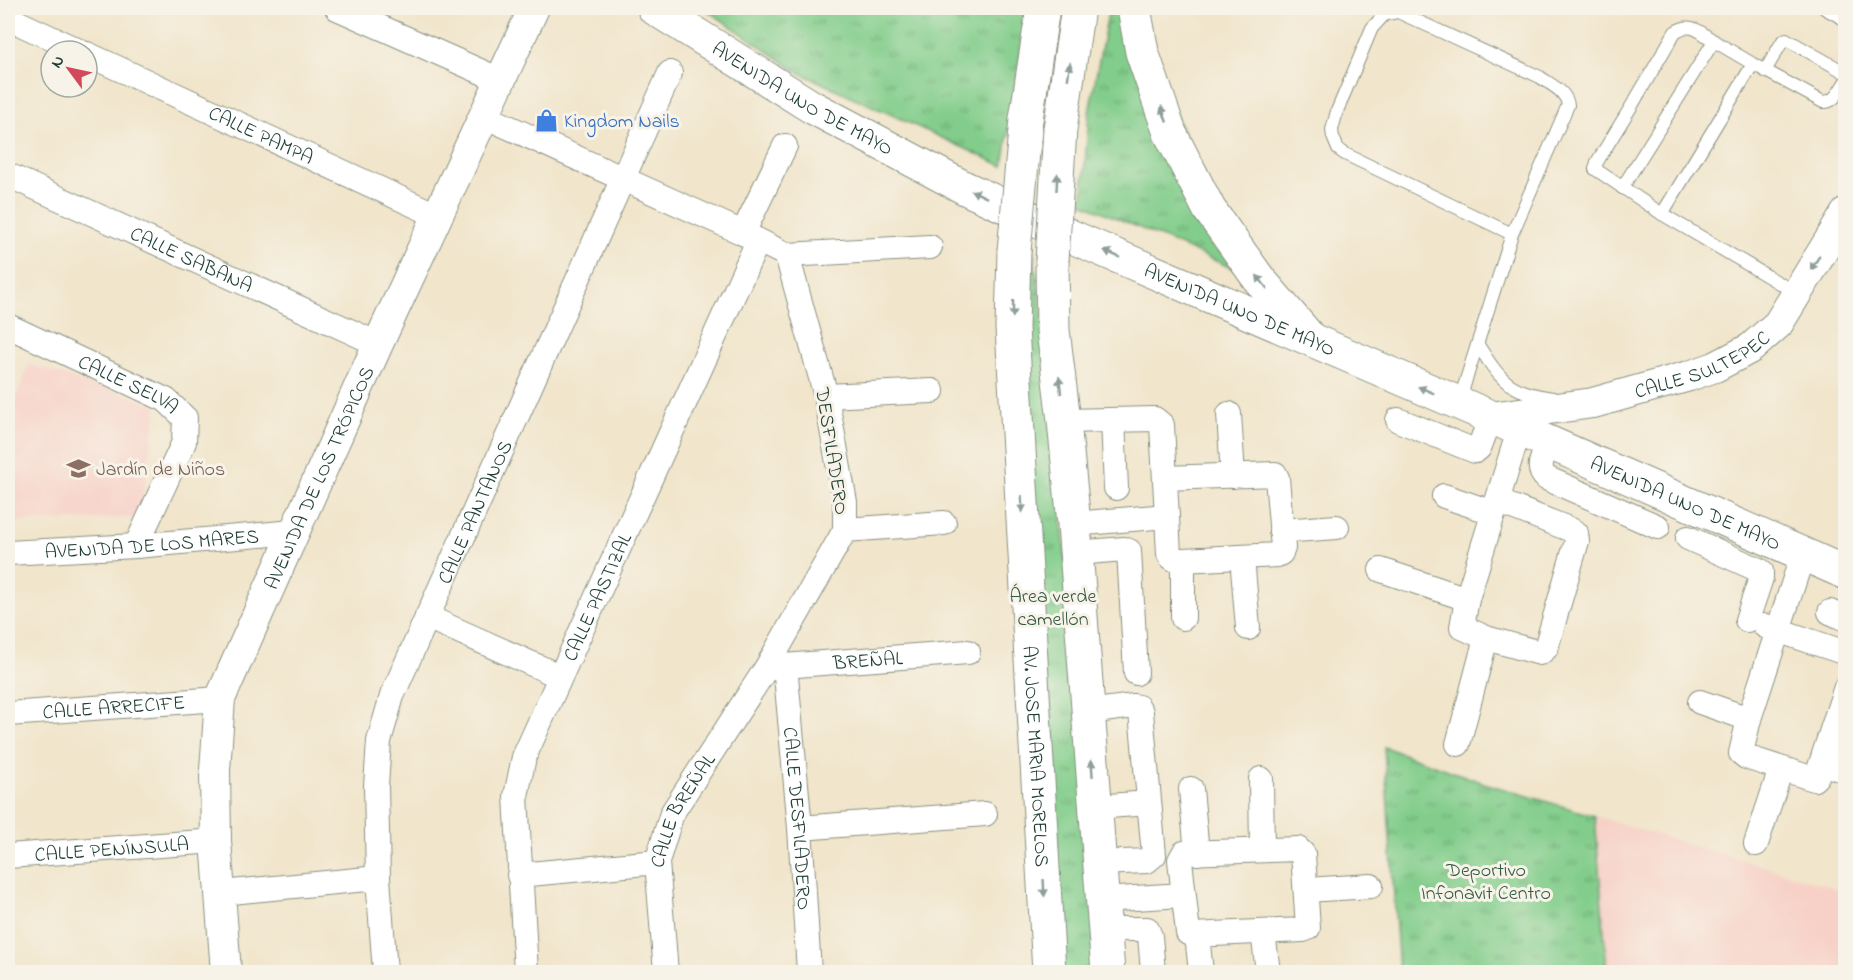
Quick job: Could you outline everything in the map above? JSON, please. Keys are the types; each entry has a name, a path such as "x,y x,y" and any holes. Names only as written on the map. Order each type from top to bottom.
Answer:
{"main road":[{"name":"AVENIDA UNO DE MAYO","path":"654,8 812,107 964,188 1845,573"},
{"name":"AV. JOSE MARIA MORELOS","path":"1043,8 1026,119 1014,251 1012,328 1049,972"},
{"path":"1078,8 1060,129 1052,261 1053,330 1075,538 1108,972"},
{"path":"1134,8 1142,52 1170,132 1209,209 1259,279 1313,342"}],"street":[{"name":"AVENIDA DE LOS TRÓPICOS","path":"226,972 216,841 215,770 220,699 436,215 534,8"},
{"path":"349,10 500,80"},
{"path":"8,18 54,39"},
{"name":"CALLE PAMPA","path":"99,60 436,215"},
{"name":"CALLE PANTANOS","path":"385,972 378,878 376,786 379,741 392,696 670,73"},
{"path":"484,116 787,255 930,247"},
{"name":"CALLE PASTIZAL","path":"526,972 516,796 524,757 750,237 785,146"},
{"name":"CALLE SABANA","path":"8,175 378,344"},
{"name":"CALLE SULTEPEC","path":"1505,423 1593,403 1698,373 1715,367 1751,348 1778,324 1845,213"},
{"name":"DESFILADERO","path":"776,666 845,530 845,502 826,396 787,255"},
{"name":"CALLE SELVA","path":"8,326 166,400 185,418 184,442 136,546"},
{"path":"826,396 933,391"},
{"path":"1229,414 1233,476"},
{"path":"1113,420 1116,488"},
{"path":"1064,421 1158,420 1162,425 1169,554 1176,560 1281,553 1283,548 1275,474 1166,478"},
{"path":"1398,420 1475,451 1505,423"},
{"path":"1444,496 1496,507 1576,533 1577,541 1546,648 1540,653 1486,638 1462,627 1467,599 1496,507 1505,423"},
{"path":"1549,443 1540,468 1546,478 1658,527"},
{"path":"1075,538 1167,516"},
{"path":"845,530 944,523"},
{"path":"1281,531 1337,527"},
{"name":"AVENIDA DE LOS MARES","path":"8,553 136,546 294,532"},
{"path":"1075,538 1129,551 1136,673"},
{"path":"1689,538 1761,571 1761,578 1739,617 1845,653"},
{"path":"1803,554 1749,719 1741,753 1746,757 1814,779 1822,763 1845,687"},
{"path":"1242,557 1248,628"},
{"path":"1183,560 1183,618"},
{"path":"1381,570 1467,599"},
{"path":"428,617 559,676"},
{"path":"1458,744 1486,638"},
{"name":"BREÑAL","path":"776,666 968,652"},
{"name":"CALLE DESFILADERO","path":"776,666 800,828 809,972"},
{"name":"CALLE BREÑAL","path":"666,972 657,862 672,813 776,666"},
{"name":"CALLE ARRECIFE","path":"8,714 220,699"},
{"path":"1700,702 1749,719"},
{"path":"1088,712 1134,706 1138,707 1141,712 1154,855 1147,861 1099,863"},
{"path":"1822,763 1845,771"},
{"path":"1756,844 1781,769"},
{"path":"1261,779 1262,850"},
{"path":"1191,789 1197,853"},
{"path":"1095,807 1149,803"},
{"path":"800,828 985,814"},
{"name":"CALLE PENÍNSULA","path":"8,856 216,841"},
{"path":"1262,850 1301,850 1308,928 1197,935 1188,933 1179,860 1184,853 1262,850"},
{"path":"519,875 657,862"},
{"path":"221,893 378,878"},
{"path":"1306,890 1371,886"},
{"path":"1103,914 1183,895"},
{"path":"1103,914 1147,929 1150,936 1153,972"},
{"path":"1263,932 1268,972"},
{"path":"1197,935 1201,972"}],"lane":[{"path":"1824,8 1845,20"},
{"path":"1458,403 1512,234 1568,105 1566,97 1540,77 1398,12 1384,15 1372,28 1337,111 1332,130 1338,149 1512,234"},
{"path":"1796,293 1662,214 1595,169 1674,32 1682,27 1691,26 1765,71 1823,102 1828,103 1834,99 1845,81"},
{"path":"1765,71 1786,39 1845,73"},
{"path":"1622,188 1714,41"},
{"path":"1662,214 1753,64"},
{"path":"1478,345 1497,375 1524,392 1593,403"}],"shaded area":[{"name":"Jardín de Niños","path":"29,364 157,405 140,518 8,522 8,418"},
{"path":"1595,816 1845,891 1845,972 1607,972"}],"green space":[{"path":"704,8 1027,8 1003,166 798,72"},
{"path":"1109,8 1128,8 1246,274 1082,203 1089,113"},
{"name":"Área verde camellón","path":"1027,238 1032,245 1046,340 1102,972 1057,972 1025,551"},
{"name":"Deportivo Infonavit Centro","path":"1384,747 1484,783 1595,816 1607,972 1399,972"}],"place":[{"name":"Kingdom Nails","path":"546,120"},
{"name":"Jardín de Niños","path":"78,468"}]}
